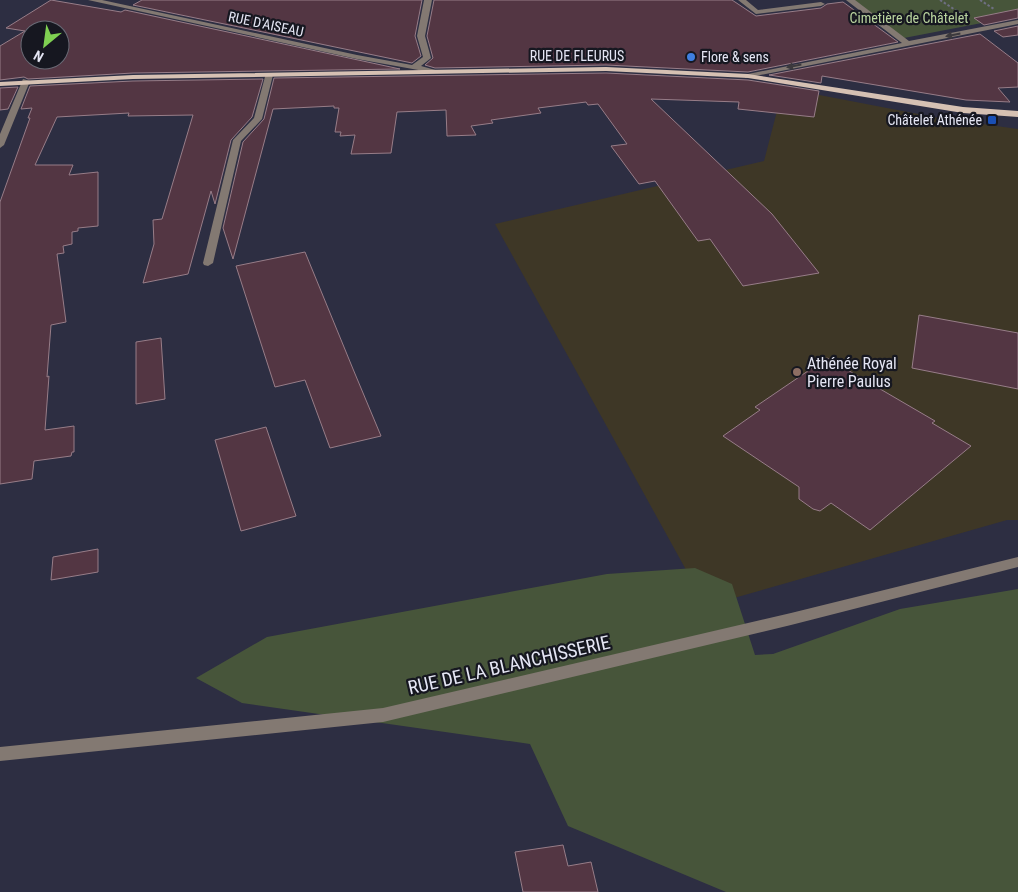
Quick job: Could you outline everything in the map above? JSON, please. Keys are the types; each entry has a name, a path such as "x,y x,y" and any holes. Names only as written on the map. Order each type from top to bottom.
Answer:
{"main road":[{"name":"RUE DE FLEURUS","path":"0,84 26,81 133,77 606,69 748,76 963,110 1018,114"}],"street":[{"name":"RUE D'AISEAU","path":"92,0 436,71"},
{"path":"120,7 130,0"},
{"path":"414,67 427,58 421,36 428,0"},
{"path":"742,0 756,12 821,4"},
{"path":"850,0 908,44"},
{"path":"748,76 1018,22"},
{"path":"208,264 237,140 258,119 268,75"},
{"path":"0,145 26,81"},
{"name":"RUE DE LA BLANCHISSERIE","path":"0,754 383,715 791,619 1018,562"}],"path":[{"path":"940,0 963,15 954,17"},
{"path":"980,0 996,10"},
{"path":"909,23 936,19"}],"shaded area":[{"name":"Athénée Royal Pierre Paulus","path":"783,88 939,118 1018,129 1018,520 1007,520 706,606 495,224 764,161"}],"green space":[{"name":"Cimetière de Châtelet","path":"853,0 1018,0 1018,16 904,38"},
{"path":"695,568 732,584 755,655 773,654 900,609 1018,589 1018,892 726,892 568,826 530,744 242,703 196,678 267,637 607,574"}],"building":[{"path":"51,0 121,12 125,10 400,69 133,73 28,79 24,77 0,80 0,46 20,34 20,70 70,70 70,20 20,20 20,30 6,28"},
{"path":"142,0 422,0 415,36 421,56 412,63 133,5"},
{"path":"434,0 732,0 756,16 821,8 827,4 843,2 898,42 748,72 606,65 435,68 425,65 433,58 427,36"},
{"path":"1018,9 1018,18 984,25 974,18"},
{"path":"1018,26 1018,35 1003,37 994,31"},
{"path":"980,34 1018,63 1018,87 998,88 1010,102 966,100 822,76 821,83 769,75"},
{"path":"606,73 748,80 819,91 814,117 738,109 739,102 651,99 772,214 819,273 743,286 710,239 698,241 655,181 639,184 611,146 627,144 598,104 588,105 586,102 538,108 541,113 491,120 493,123 471,126 476,135 447,136 446,110 397,112 391,153 351,154 355,135 340,136 341,132 335,132 339,108 334,108 334,106 273,109 233,259 223,228 243,142 264,119 274,78"},
{"path":"263,79 252,117 231,140 215,204 211,191 188,274 143,283 154,244 153,220 162,219 193,115 128,116 129,113 57,117 35,165 73,165 69,175 98,172 98,226 78,228 78,231 72,232 72,244 63,246 64,253 57,254 66,322 51,325 45,430 74,426 74,452 72,452 71,456 34,461 32,479 0,484 0,202 30,118 28,118 32,108 21,109 30,86 133,81"},
{"path":"18,87 8,109 0,110 0,88"},
{"path":"305,252 381,436 330,448 305,380 275,387 236,266"},
{"path":"919,315 1018,333 1018,389 912,368"},
{"path":"161,338 165,399 136,404 136,342"},
{"path":"827,358 935,421 932,423 971,446 870,530 831,503 820,511 813,509 799,499 799,487 723,436 760,410 755,407"},
{"path":"266,427 296,516 241,531 215,440"},
{"path":"98,549 98,572 51,580 53,557"},
{"path":"563,845 568,866 591,862 598,892 523,892 515,852"}],"place":[{"name":"Flore & sens","path":"691,57"},
{"name":"Châtelet Athénée","path":"992,120"},
{"name":"Athénée Royal Pierre Paulus","path":"797,372"}]}
